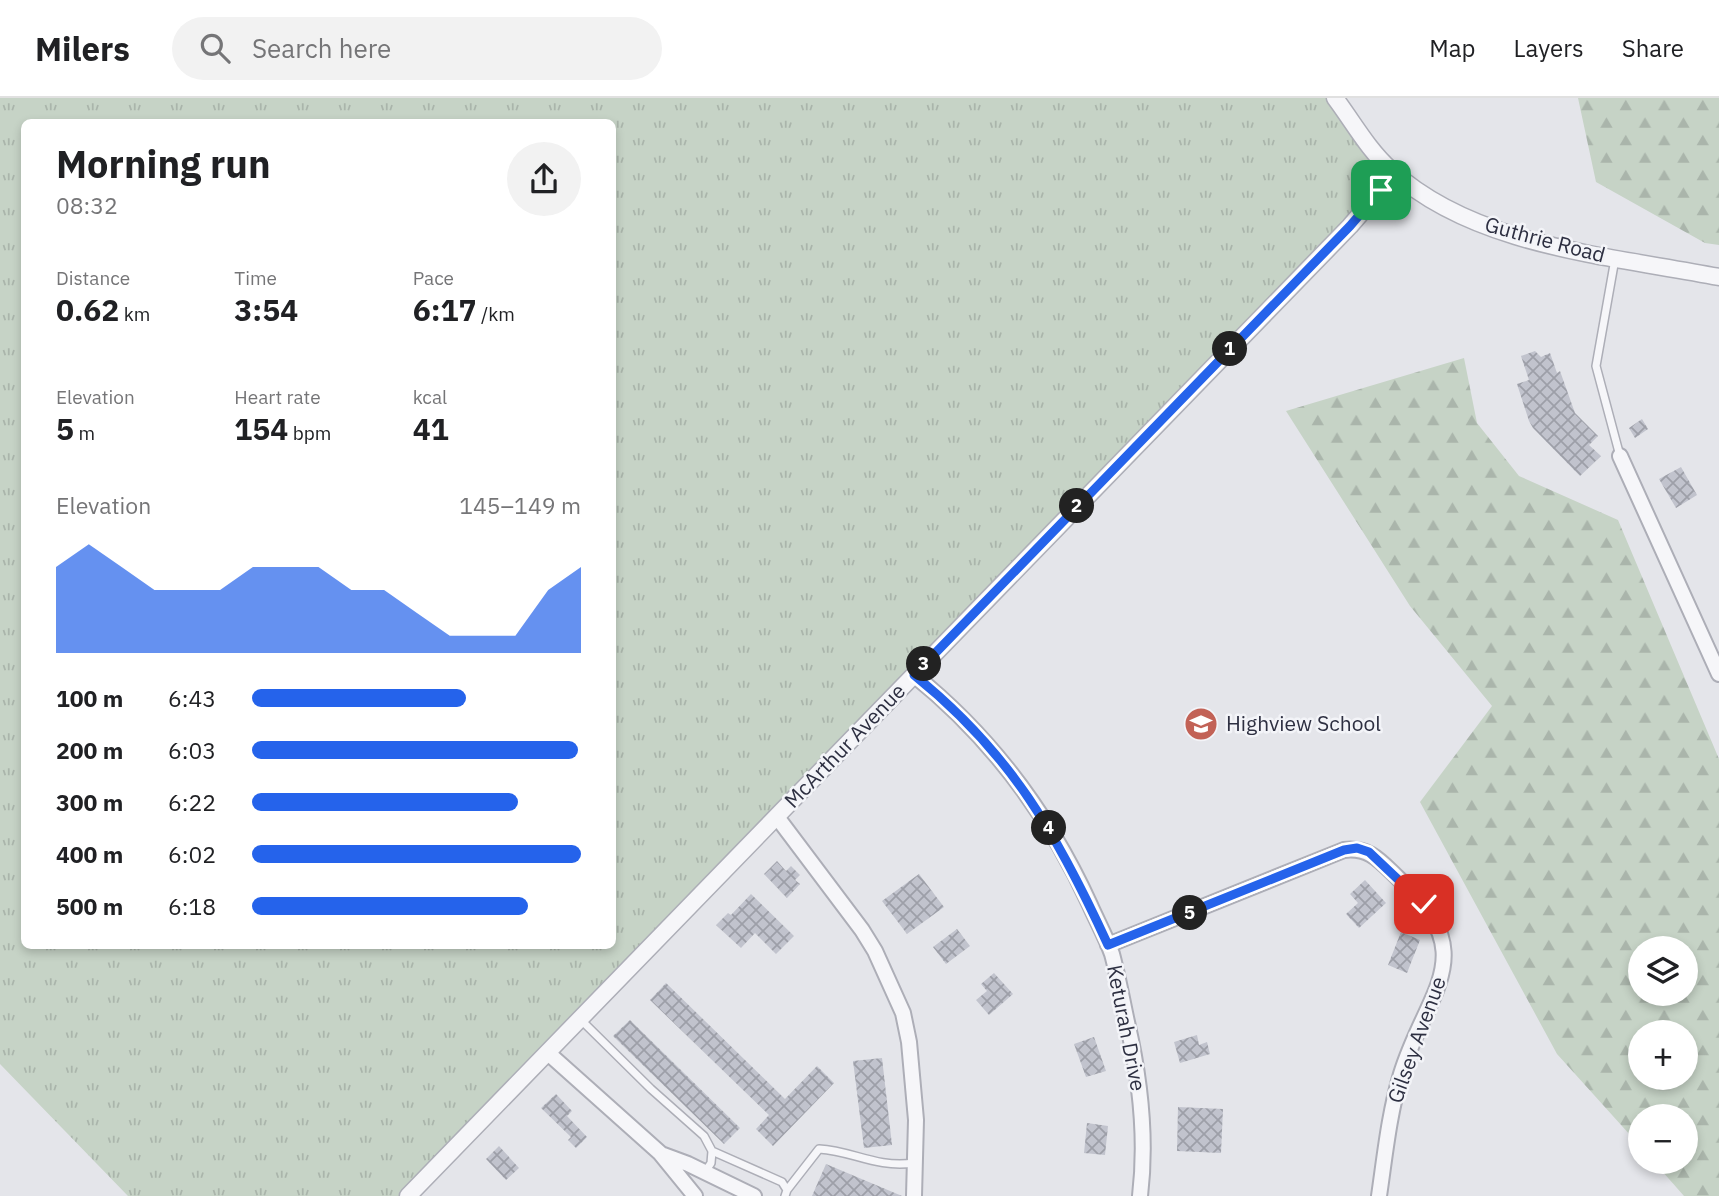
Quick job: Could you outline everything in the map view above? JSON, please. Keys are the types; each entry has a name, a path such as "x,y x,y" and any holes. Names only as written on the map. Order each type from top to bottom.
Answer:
{"street":[{"name":"Guthrie Road","path":"1335,98 1391,170 1417,191 1480,223 1523,238 1719,277"},
{"name":"McArthur Avenue","path":"408,1196 1350,226 1381,190 1391,170"},
{"path":"1620,456 1719,674"},
{"name":"Keturah Drive","path":"914,675 976,731 1020,784 1065,856 1108,945 1139,1081 1143,1159 1140,1196"},
{"path":"777,817 862,930 899,1001 909,1042 916,1120 914,1196"},
{"name":"Gilsey Avenue","path":"1108,945 1344,850 1363,850 1384,864 1416,894 1431,914 1443,937 1445,957 1435,996 1401,1073 1391,1113 1379,1196"},
{"path":"548,1053 660,1153 695,1196"},
{"path":"660,1153 754,1196"}],"lane":[{"path":"1615,258 1596,366 1620,456"},
{"path":"581,1019 651,1089 704,1136 712,1151 711,1163 704,1172"},
{"path":"786,1193 819,1149 832,1150 882,1165 916,1163"},
{"path":"712,1151 782,1182 786,1193"}],"green space":[{"path":"0,98 1335,98 1384,164 1386,182 408,1196 128,1196 0,1064"},
{"path":"1578,98 1719,98 1719,245 1705,243 1596,182"},
{"path":"1464,358 1477,423 1519,476 1618,520 1719,759 1719,1196 1684,1196 1665,1174 1698,1174 1698,1104 1628,1104 1628,1133 1557,1054 1420,802 1492,706 1410,606 1286,411"}],"building":[{"path":"1535,351 1541,357 1550,353 1557,373 1560,371 1575,413 1598,436 1589,445 1601,456 1580,476 1529,421 1517,384 1529,380 1521,356"},
{"path":"1642,419 1648,429 1635,438 1629,428"},
{"path":"1681,467 1697,495 1676,508 1659,479"},
{"path":"777,861 786,871 791,866 800,875 795,880 800,884 787,898 764,874"},
{"path":"919,874 944,907 907,934 882,901"},
{"path":"1365,880 1386,903 1359,928 1346,914 1358,903 1350,894"},
{"path":"751,894 794,936 776,954 755,933 741,948 716,925 728,913 731,915"},
{"path":"957,929 970,946 946,964 933,947"},
{"path":"1401,932 1420,940 1407,973 1388,965"},
{"path":"994,973 1013,994 989,1015 976,1000 987,991 981,984"},
{"path":"666,983 785,1099 817,1066 834,1083 773,1146 756,1129 769,1115 650,1000"},
{"path":"630,1020 740,1128 724,1144 613,1036"},
{"path":"1197,1035 1199,1045 1207,1042 1210,1054 1180,1063 1174,1042"},
{"path":"1094,1037 1106,1071 1086,1077 1074,1044"},
{"path":"882,1058 892,1145 864,1148 853,1061"},
{"path":"556,1094 572,1111 567,1116 587,1137 576,1148 568,1140 571,1137 541,1108"},
{"path":"1178,1107 1223,1109 1221,1153 1177,1151"},
{"path":"1087,1123 1108,1126 1105,1155 1084,1153"},
{"path":"499,1146 519,1168 506,1180 486,1159"},
{"path":"826,1164 902,1196 812,1196"}],"place":[{"name":"Highview School","path":"1201,724"}],"route":[{"path":"1381,190 1350,226 914,675 976,731 1020,784 1065,856 1108,945 1344,850 1357,848 1369,852 1384,864 1424,904"}]}
